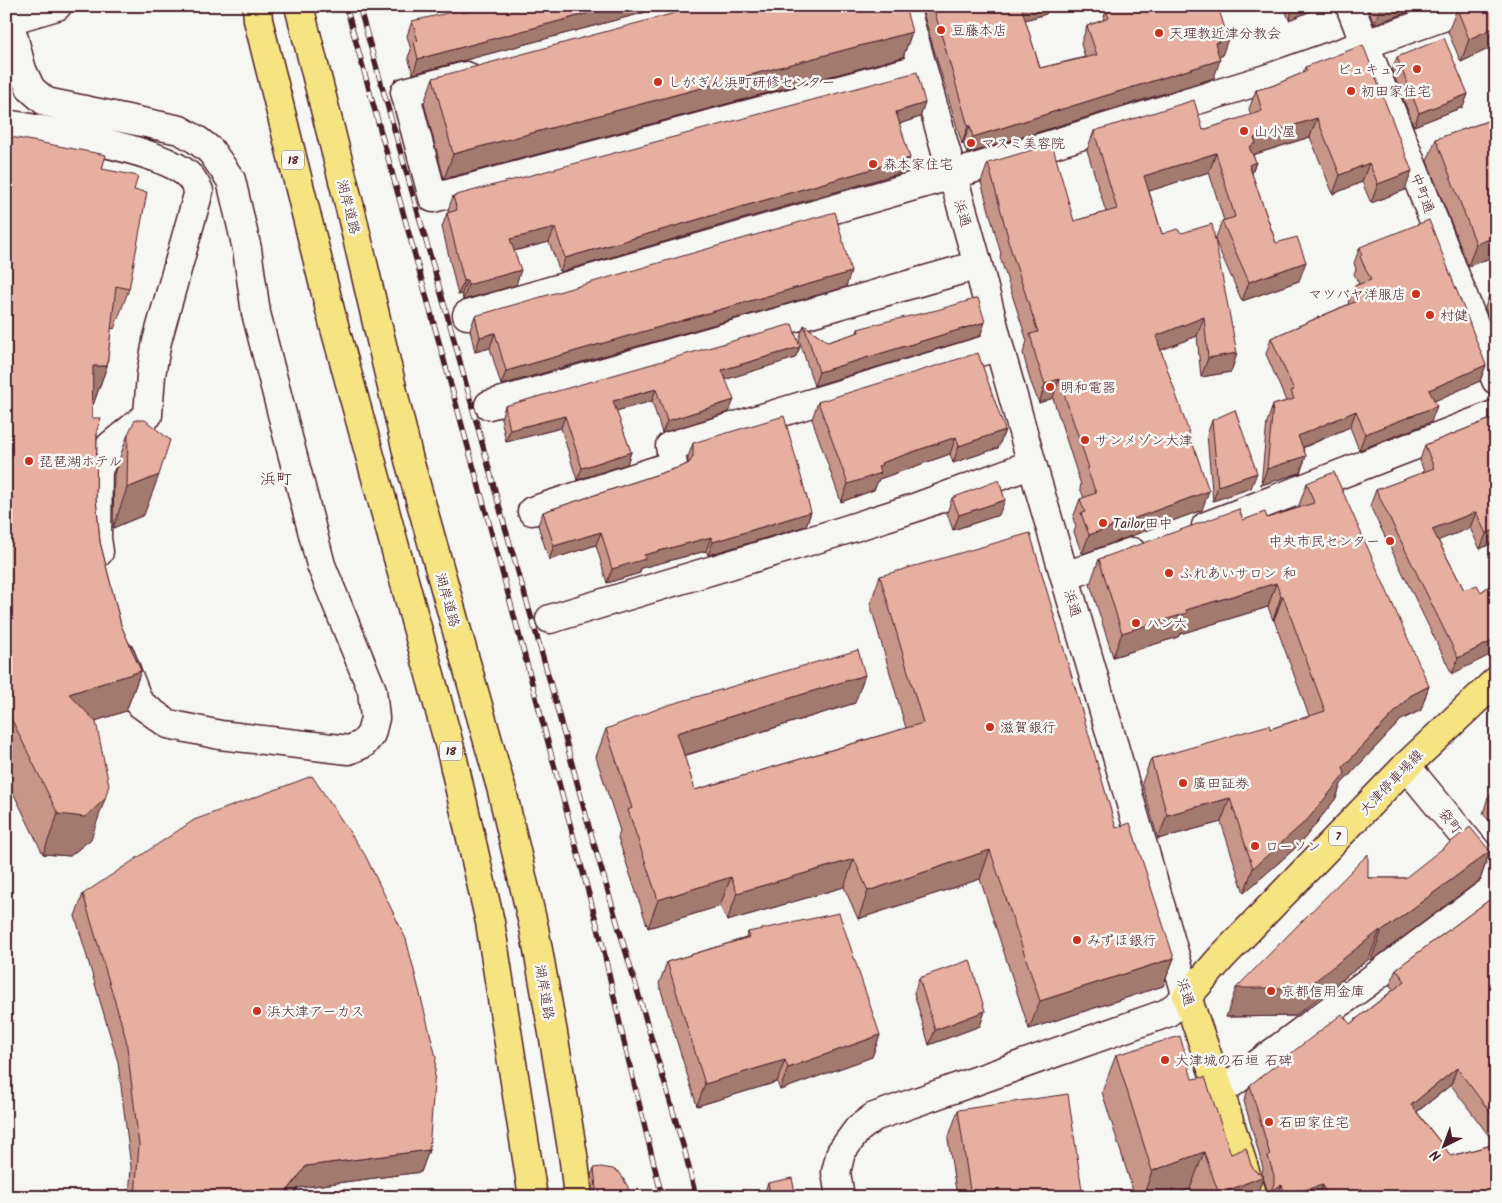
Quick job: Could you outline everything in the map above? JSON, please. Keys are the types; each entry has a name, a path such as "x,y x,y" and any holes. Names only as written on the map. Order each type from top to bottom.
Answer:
{"main road":[{"name":"18","path":"257,6 258,20 331,314 452,755 490,922 533,1197"},
{"name":"湖岸道路","path":"299,6 351,212 409,460 502,791 534,928 568,1122 578,1197"},
{"name":"大津停車場線","path":"1187,997 1221,958 1406,766 1496,681"},
{"name":"浜通","path":"1187,997 1220,1092 1253,1197"}],"street":[{"path":"57,6 8,21 22,70 31,89 46,102 180,130 197,140 211,152 231,180 247,249 256,313 321,565 372,690 375,718 371,734 363,744 349,750 220,734 168,724 139,703 122,662 115,634"},
{"name":"浜通","path":"905,6 1032,464 1187,997"},
{"name":"中町通","path":"1350,6 1496,380"},
{"path":"467,315 952,175 1269,78 1474,6"},
{"path":"490,69 405,92 433,198 922,68"},
{"path":"6,124 116,145 167,162 191,177 199,191 158,342 148,415 110,446 98,470 97,538 101,578"},
{"path":"199,191 207,187 218,187 226,189 235,196"},
{"path":"489,405 978,265"},
{"path":"532,511 673,465 670,446 999,346"},
{"path":"1186,533 1496,414"},
{"path":"550,619 845,531 914,508 1032,464"},
{"path":"1066,576 1159,543"},
{"name":"袋町","path":"1406,766 1496,875"},
{"path":"1220,1092 1496,887"},
{"path":"840,1197 836,1172 840,1152 858,1129 874,1117 1167,1013 1187,997"}],"building":[{"path":"496,6 615,6 418,59 414,42 418,41 412,21 461,10 462,13"},
{"name":"しがぎん浜町研修センター","path":"701,6 905,6 912,32 453,154 433,78"},
{"path":"933,6 1021,6 1040,68 1097,55 1087,26 1109,18 1106,11 1120,6 1218,6 1228,39 1215,43 1220,60 973,137 970,126 968,126"},
{"path":"1465,6 1496,6 1496,27 1469,39 1457,9"},
{"path":"1444,38 1468,94 1419,113 1397,57"},
{"path":"1363,45 1412,171 1378,184 1369,163 1340,175 1317,118 1254,138 1256,143 1249,147 1256,162 1249,165 1276,243 1297,237 1306,262 1249,282 1222,221 1235,217 1216,153 1144,176 1162,234 1177,229 1182,233 1212,224 1237,353 1208,358 1204,317 1156,336 1209,491 1089,535 1081,513 1085,512 1080,499 1096,493 1059,379 1045,384 1037,361 1030,334 1038,332 1007,238 988,163 1052,144 1074,221 1117,209 1094,131 1194,100 1203,130 1262,111 1256,90 1272,86 1307,71 1305,67"},
{"path":"917,72 925,103 896,112 910,158 565,258 555,228 510,239 521,270 468,285 467,280 464,281 447,213 457,210 453,196"},
{"path":"1496,118 1496,237 1476,244 1436,139"},
{"name":"琵琶湖ホテル","path":"6,136 106,155 102,169 138,176 134,190 147,192 129,289 116,286 107,366 93,366 92,418 101,418 97,430 96,498 100,542 121,625 141,671 69,694 96,722 109,785 105,799 85,817 58,814 11,718 6,703"},
{"path":"835,212 851,272 506,371 495,333 480,337 475,316"},
{"path":"1429,220 1486,365 1429,390 1437,406 1365,434 1356,411 1298,436 1306,456 1267,469 1273,405 1294,399 1291,391 1294,390 1271,338 1359,300 1354,286 1371,280 1360,257 1362,254 1360,247"},
{"path":"1496,290 1496,306 1490,292"},
{"path":"978,298 985,322 819,372 804,325 828,342 859,332 858,329"},
{"path":"792,324 800,347 722,370 734,400 667,421 656,389 613,401 631,452 582,468 565,416 510,430 505,406"},
{"path":"978,353 1005,430 959,446 956,437 881,463 882,465 878,466 881,473 848,484 818,402"},
{"path":"1235,410 1257,473 1218,486 1212,420"},
{"path":"784,416 811,512 713,542 711,537 644,555 645,559 612,569 601,532 554,546 543,512 683,466 689,463 693,457 693,443"},
{"path":"1496,417 1496,529 1486,534 1476,512 1432,529 1464,590 1477,585 1481,592 1496,581 1496,639 1458,658 1376,490 1434,468 1425,445"},
{"path":"135,420 145,420 170,440 159,475 127,488 128,434"},
{"path":"1334,472 1429,686 1410,696 1343,767 1345,774 1308,819 1253,868 1230,798 1167,815 1151,759 1269,725 1270,729 1325,711 1283,596 1281,596 1276,583 1186,610 1187,613 1122,633 1099,559 1239,509 1243,520 1265,512 1267,518 1314,503 1307,483"},
{"path":"999,480 1005,500 959,515 952,498"},
{"path":"1030,533 1116,828 1130,823 1174,958 1040,1001 990,850 868,891 854,859 737,893 731,877 658,900 628,810 632,808 606,729 665,706 858,650 865,675 677,733 695,790 923,723 880,576"},
{"name":"浜大津アーカス","path":"312,776 365,855 406,939 436,1057 429,1150 306,1166 283,1197 135,1197 139,1145 126,1039 83,894 194,820"},
{"path":"1496,792 1496,805 1488,797"},
{"path":"1470,827 1490,851 1381,932 1380,930 1306,988 1236,988 1368,854 1368,878 1405,878"},
{"path":"1496,895 1496,1120 1457,1068 1411,1105 1451,1156 1496,1144 1496,1197 1326,1197 1323,1185 1285,1195 1282,1185 1271,1190 1274,1184 1274,1176 1268,1156 1270,1155 1250,1085 1342,1014 1350,1024 1405,981 1396,969"},
{"path":"839,913 880,1035 788,1068 785,1060 705,1084 667,962 750,937 748,932"},
{"path":"970,960 985,1011 935,1030 919,978"},
{"path":"1180,1036 1192,1079 1205,1077 1231,1154 1246,1148 1251,1165 1255,1171 1264,1176 1219,1194 1204,1152 1152,1171 1116,1055"},
{"path":"1068,1094 1083,1197 971,1197 958,1110"},
{"path":"594,1168 613,1169 620,1173 628,1187 629,1197 594,1197 596,1188"},
{"path":"792,1178 796,1197 771,1197 768,1183"}],"railway":[{"path":"346,6 489,523 602,943 662,1197"},
{"path":"359,6 547,671 589,827 685,1152 696,1197"}],"place":[{"name":"豆藤本店","path":"941,30"},
{"name":"天理教近津分教会","path":"1159,33"},
{"name":"ビュキュア","path":"1417,69"},
{"name":"しがぎん浜町研修センター","path":"658,82"},
{"name":"初田家住宅","path":"1351,91"},
{"name":"山小屋","path":"1244,131"},
{"name":"マスミ美容院","path":"971,143"},
{"name":"森本家住宅","path":"873,164"},
{"name":"マツバヤ洋服店","path":"1416,294"},
{"name":"村健","path":"1430,315"},
{"name":"明和電器","path":"1050,387"},
{"name":"サンメゾン大津","path":"1085,440"},
{"name":"琵琶湖ホテル","path":"29,461"},
{"name":"Tailor田中","path":"1103,523"},
{"name":"中央市民センター","path":"1390,541"},
{"name":"ふれあいサロン 和","path":"1169,573"},
{"name":"ハン六","path":"1136,623"},
{"name":"滋賀銀行","path":"990,727"},
{"name":"廣田証券","path":"1183,783"},
{"name":"ローソン","path":"1255,846"},
{"name":"みずほ銀行","path":"1077,940"},
{"name":"京都信用金庫","path":"1271,991"},
{"name":"浜大津アーカス","path":"257,1011"},
{"name":"大津城の石垣 石碑","path":"1165,1060"},
{"name":"石田家住宅","path":"1269,1122"}],"district":[{"name":"浜町","path":"276,478"}]}
